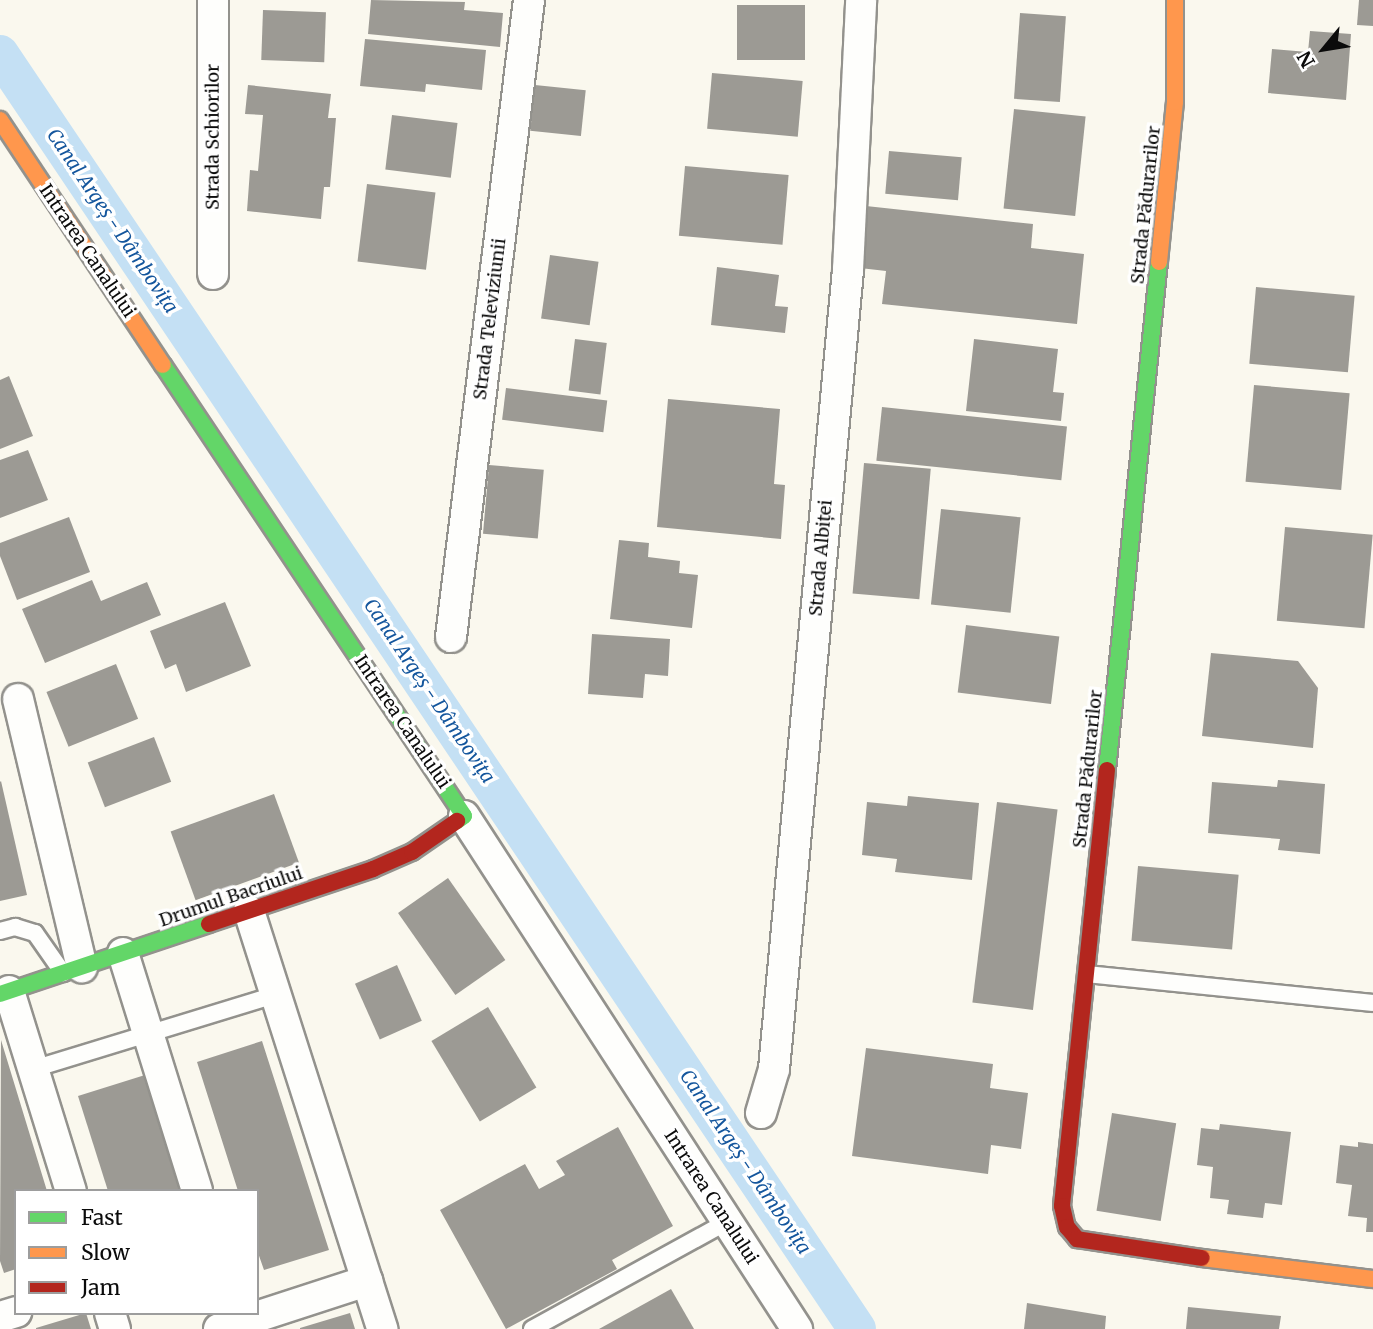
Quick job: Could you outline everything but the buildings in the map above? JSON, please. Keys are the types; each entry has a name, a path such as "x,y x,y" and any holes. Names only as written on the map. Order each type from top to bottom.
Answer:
{"street":[{"name":"Strada Schiorilor","path":"213,0 213,274"},
{"name":"Strada Televiziunii","path":"451,637 529,0"},
{"name":"Strada Albiței","path":"761,1113 774,1069 846,298 861,0"},
{"name":"Strada Pădurarilor","path":"1175,0 1175,103 1062,1206 1067,1227 1077,1239 1095,1245 1373,1279"},
{"name":"Intrarea Canalului","path":"0,120 464,816 797,1329"},
{"path":"19,699 73,970"},
{"name":"Drumul Bacriului","path":"4,993 392,862 464,816"},
{"path":"249,911 382,1329"},
{"path":"123,953 196,1189"},
{"path":"4,993 33,1069 70,1189"},
{"path":"259,1315 367,1281"},
{"path":"233,1323 259,1315"}],"lane":[{"path":"0,931 15,927 35,933 73,970"},
{"path":"1087,974 1373,1003"},
{"path":"33,1069 275,995"},
{"path":"532,1329 727,1222"}],"waterway":[{"name":"Canal Argeș - Dâmbovița","path":"0,54 857,1329"}],"traffic: fast":[{"path":"1107,770 1159,262"},
{"path":"163,365 464,816 457,821"},
{"path":"0,994 209,924"}],"traffic: slow":[{"path":"1159,262 1175,102 1175,0"},
{"path":"0,120 163,365"},
{"path":"1202,1258 1373,1279"}],"traffic: jam":[{"path":"1107,770 1062,1206 1067,1227 1077,1239 1202,1258"},
{"path":"209,924 373,869 412,852 457,821"}]}
